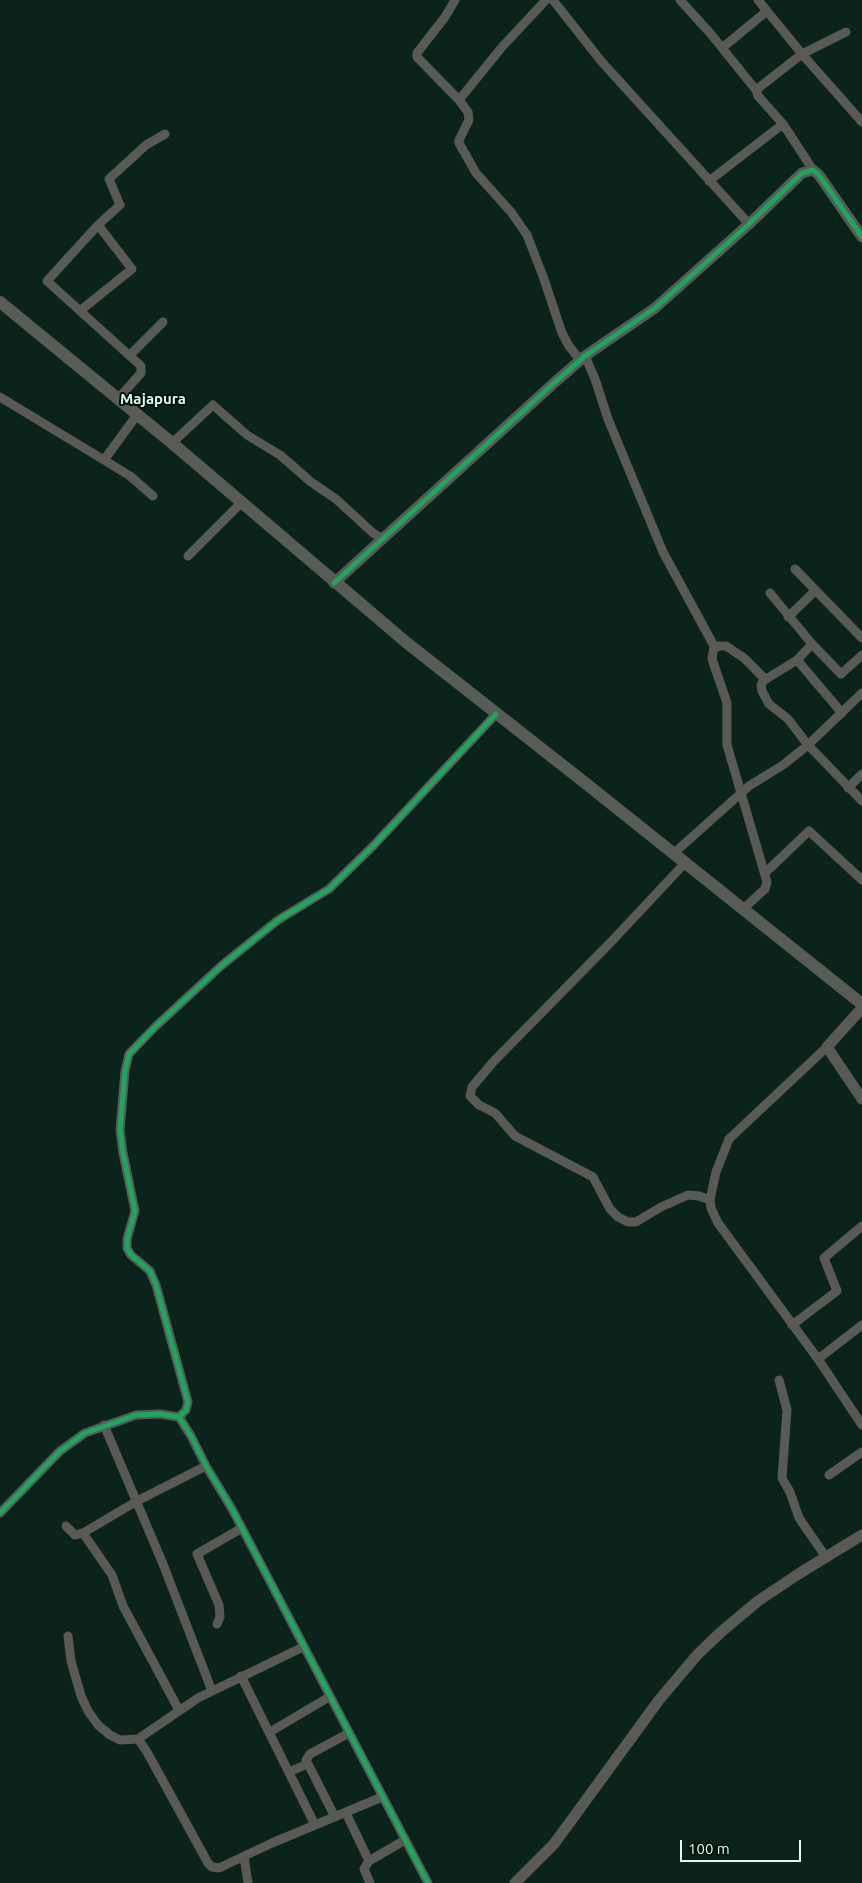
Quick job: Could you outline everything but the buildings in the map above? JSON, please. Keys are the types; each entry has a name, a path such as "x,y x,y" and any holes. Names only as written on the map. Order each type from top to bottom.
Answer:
{"main road":[{"path":"0,302 172,443 334,583 862,1006"}],"street":[{"path":"455,0 417,54 468,112 470,120 459,143 476,173 511,212 527,235 562,333 569,346 582,358 595,379 608,419 663,552 710,637 714,649 712,659 727,703 727,746 767,882 765,889 743,909"},
{"path":"459,100 502,47 546,0"},
{"path":"553,0 601,61 749,224"},
{"path":"680,0 722,48 756,90 758,96 783,124 813,170 819,175 862,237"},
{"path":"758,0 802,54 862,122"},
{"path":"722,48 767,11"},
{"path":"756,90 802,54 846,32"},
{"path":"710,181 783,124"},
{"path":"118,399 141,372 141,366 81,310 46,281 120,204 109,182 110,177 146,145 165,134"},
{"path":"334,583 582,358 655,308 749,224 802,173 813,170"},
{"path":"81,310 132,269 98,226"},
{"path":"130,355 163,322"},
{"path":"0,397 130,476 152,496"},
{"path":"172,443 213,405 247,435 280,454 311,482 336,500 373,533 383,539"},
{"path":"104,460 137,415"},
{"path":"188,556 241,503"},
{"path":"795,569 862,638"},
{"path":"788,617 815,591"},
{"path":"770,593 788,617 841,674 862,655"},
{"path":"812,644 797,660 765,679 762,685 764,697 774,710 788,718 808,745 862,801"},
{"path":"714,649 719,646 726,646 744,658 765,679"},
{"path":"797,660 842,713"},
{"path":"673,854 749,786 783,765 808,745 862,693"},
{"path":"179,1417 186,1410 188,1402 156,1285 150,1270 131,1255 127,1248 127,1239 135,1211 120,1130 125,1071 130,1054 155,1027 221,966 278,920 330,889 374,845 496,714"},
{"path":"848,788 862,774"},
{"path":"765,873 809,831 862,880"},
{"path":"685,863 611,942 494,1061 472,1087 470,1096 479,1105 495,1113 515,1136 592,1177 610,1209 618,1217 628,1222 636,1222 661,1207 688,1195 710,1200"},
{"path":"862,1006 829,1045 729,1139 716,1172 710,1200 711,1208 718,1223 818,1359 862,1424"},
{"path":"829,1045 862,1088"},
{"path":"829,1045 862,1099"},
{"path":"792,1324 837,1291 824,1258 862,1226"},
{"path":"818,1359 862,1325"},
{"path":"779,1380 787,1410 782,1478 790,1492 799,1518 826,1557"},
{"path":"0,1513 67,1445 84,1433 136,1415 160,1414 179,1417 242,1528 428,1883"},
{"path":"104,1425 212,1691"},
{"path":"829,1475 862,1452"},
{"path":"66,1526 75,1535 83,1533 136,1501 206,1466"},
{"path":"217,1624 220,1617 219,1605 197,1554 242,1528"},
{"path":"83,1533 112,1575 123,1606 178,1710"},
{"path":"515,1883 554,1844 659,1700 692,1661 721,1632 758,1602 826,1557 862,1536"},
{"path":"68,1636 75,1676 81,1696 93,1718 110,1736 115,1738 138,1739 178,1710 212,1691 303,1647"},
{"path":"241,1676 315,1825"},
{"path":"270,1732 329,1697"},
{"path":"335,1818 306,1760 310,1754 349,1733"},
{"path":"138,1739 212,1867 219,1868 382,1797"},
{"path":"289,1772 307,1764"},
{"path":"346,1813 369,1861"},
{"path":"370,1883 364,1869 369,1861 406,1840"},
{"path":"244,1857 248,1883"}],"cycle path":[{"path":"334,583 554,383 585,356 655,308 749,224 802,173 813,170 819,175 862,237"},
{"path":"179,1417 186,1410 188,1402 156,1285 150,1271 131,1255 127,1248 127,1239 135,1211 120,1130 125,1071 129,1054 155,1027 221,966 278,920 329,889 374,845 496,714"},
{"path":"0,1513 60,1451 85,1433 136,1415 160,1414 179,1417 232,1509 428,1883"}],"district":[{"name":"Majapura","path":"153,399"}]}
